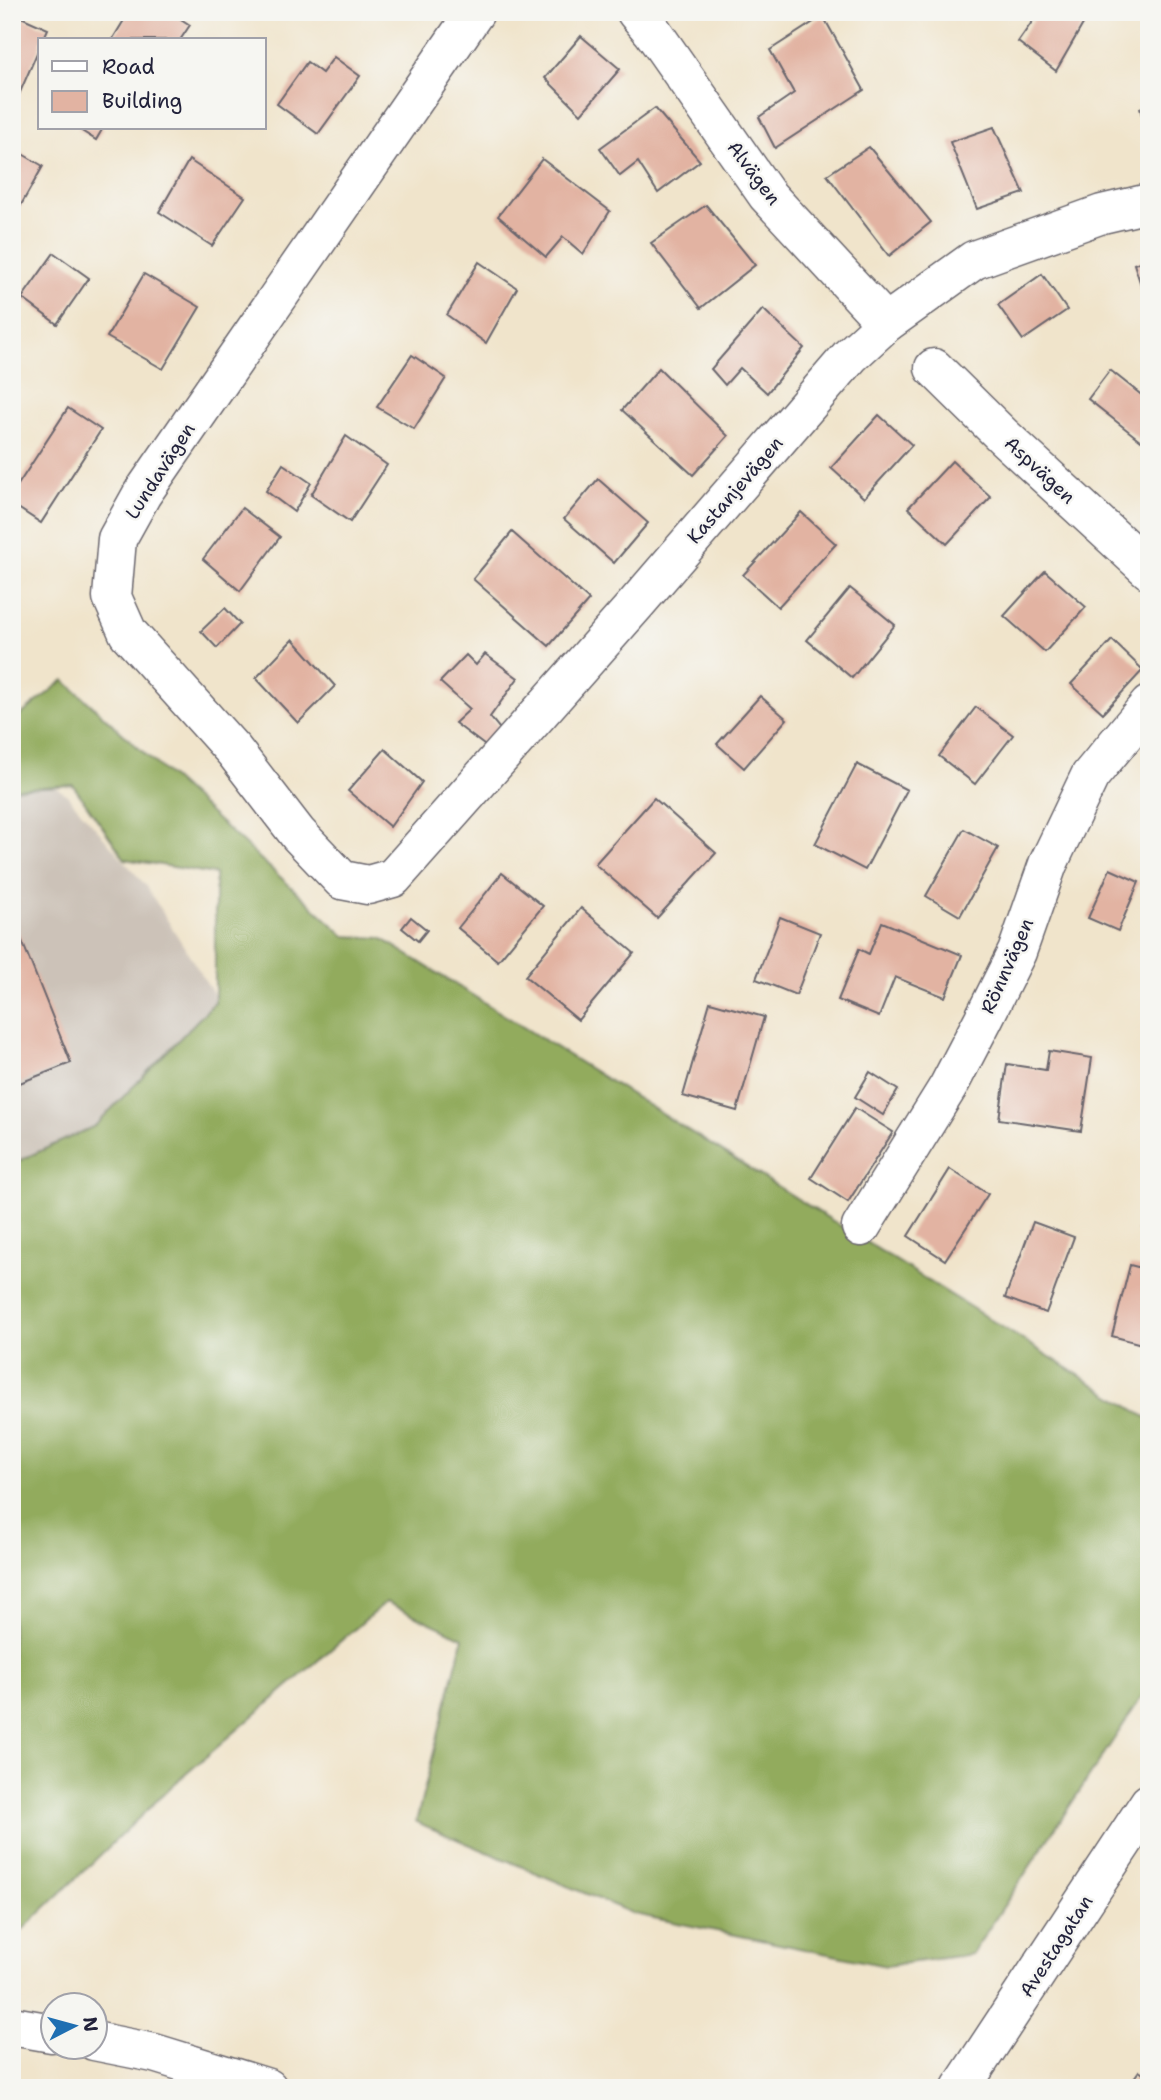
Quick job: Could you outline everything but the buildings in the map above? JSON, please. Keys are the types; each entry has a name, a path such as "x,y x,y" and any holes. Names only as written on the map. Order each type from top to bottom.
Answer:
{"street":[{"name":"Lundavägen","path":"393,878 368,885 342,880 298,834 234,751 128,633 112,597 117,539 142,494 475,12"},
{"name":"Alvägen","path":"636,12 653,32 767,195 886,323"},
{"name":"Kastanjevägen","path":"393,878 636,604 850,356 886,323 974,260 1102,214 1149,202"},
{"name":"Aspvägen","path":"934,368 1003,436 1149,570"},
{"name":"Rönnvägen","path":"861,1227 948,1087 984,1020 1017,952 1048,864 1090,776 1149,705"},
{"name":"Avestagatan","path":"961,2088 1149,1803"},
{"path":"12,2026 38,2031"},
{"path":"108,2044 153,2053 268,2088"}],"shaded area":[{"path":"12,759 66,794 146,886 228,1017 99,1138 12,1177"}],"green space":[{"path":"64,680 345,936 381,938 1149,1419 1149,1686 972,1954 886,1966 634,1914 416,1822 463,1638 386,1602 172,1786 12,1940 12,1164 95,1126 215,1002 215,874 125,859 73,785 12,789 12,722"}]}
